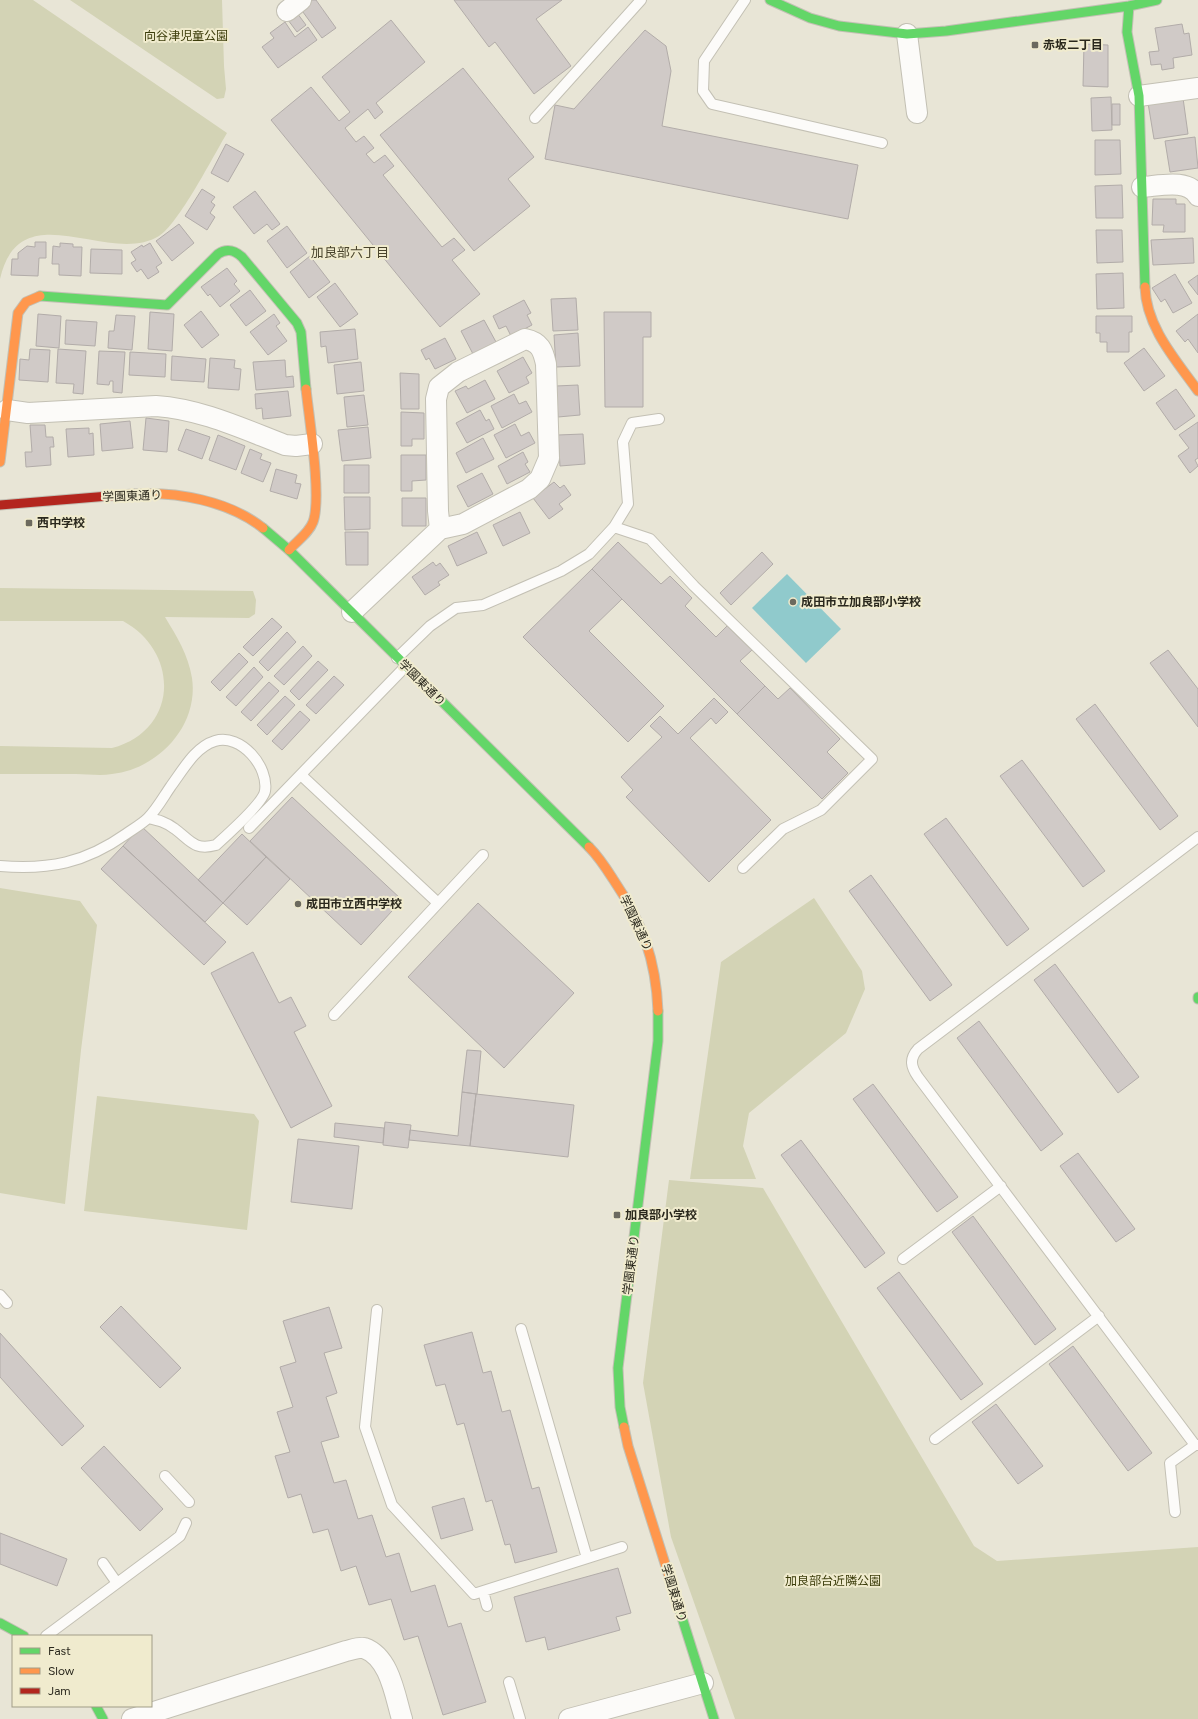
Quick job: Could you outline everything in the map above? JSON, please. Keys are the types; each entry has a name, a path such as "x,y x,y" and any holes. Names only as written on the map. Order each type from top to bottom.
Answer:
{"street":[{"path":"770,0 810,18 840,26 870,31 907,34 946,31 1129,6 1155,0"},
{"path":"1129,6 1126,32 1139,96 1145,298 1157,333 1198,391"},
{"path":"907,34 917,113"},
{"path":"1139,96 1198,88"},
{"path":"1142,187 1186,185 1194,189 1198,196"},
{"path":"0,462 18,313 21,304 30,298 39,296 168,305 178,298 218,254 222,251 230,250 238,253 297,323 301,332 316,491 314,517 311,527 289,550"},
{"path":"352,612 440,529 464,524 529,489 545,471 549,458 546,364 543,350 533,341 525,339 518,342 458,372 439,387 436,399 438,511 440,529"},
{"path":"7,410 28,413 156,406 176,407 196,412 285,445 296,446 312,444"},
{"name":"学園東通り","path":"0,505 148,493 184,495 211,503 250,518 289,550 592,850 616,882 637,920 651,955 657,988 658,1041 618,1368 620,1407 628,1446 714,1719"},
{"path":"0,1623 22,1635"},
{"path":"132,1719 346,1651 362,1648 374,1654 383,1662 402,1719"},
{"path":"569,1719 703,1683"},
{"path":"97,1707 103,1719"}],"lane":[{"path":"535,118 641,0"},
{"path":"745,0 704,61 703,90 712,104 882,143"},
{"path":"397,658 430,626 456,608 483,605 561,571 589,554 614,527 628,504 623,442 632,423 658,419"},
{"path":"614,527 650,539 694,586 872,759 821,810 783,829 743,868"},
{"path":"249,828 406,666"},
{"path":"0,866 28,868 59,865 82,859 110,846 148,818 200,748 216,740 231,740 247,750 257,762 264,774 265,792 255,806 216,844 207,847 194,846 164,822 148,818"},
{"path":"301,775 438,903"},
{"path":"1175,1512 1170,1463 1197,1445 914,1072 911,1064 912,1056 918,1049 1198,837"},
{"path":"334,1015 483,855"},
{"path":"903,1259 1001,1186"},
{"path":"0,1295 7,1303"},
{"path":"377,1310 365,1427 392,1505 474,1594 622,1547"},
{"path":"935,1439 1098,1316"},
{"path":"521,1329 586,1558"},
{"path":"165,1476 189,1502"},
{"path":"47,1635 180,1536 186,1523"},
{"path":"103,1563 117,1583"},
{"path":"483,1591 487,1606"},
{"path":"509,1682 520,1719"}],"green space":[{"path":"0,0 33,0 227,133 205,172 176,218 159,236 139,243 116,243 68,236 46,235 26,240 11,253 0,279"},
{"name":"向谷津児童公園","path":"70,0 222,0 226,89 224,98 217,99"},
{"path":"0,588 253,591 256,600 255,614 249,618 165,617 182,646 188,661 192,678 192,696 189,713 182,728 172,742 145,764 108,775 0,774 0,746 112,748 134,739 150,725 160,708 164,689 162,670 155,651 142,635 123,621 0,621"},
{"path":"0,888 80,901 97,925 81,1050 65,1204 0,1193"},
{"path":"814,898 862,971 865,989 846,1033 749,1113 743,1146 756,1179 690,1179 721,962"},
{"path":"97,1096 254,1114 259,1121 247,1230 84,1211"},
{"name":"加良部台近隣公園","path":"669,1180 763,1188 974,1546 997,1561 1198,1547 1198,1719 735,1719 671,1537 643,1383"}],"water":[{"path":"787,574 841,629 806,663 752,608"}],"building":[{"path":"311,0 316,0 336,28 322,38 300,8"},
{"path":"454,0 562,0 536,19 571,66 534,94 495,42 489,47"},
{"path":"297,13 306,25 297,32 288,20"},
{"path":"391,20 425,62 376,103 383,112 375,119 368,109 345,128 356,142 364,136 374,148 366,154 374,163 385,155 394,166 383,175 442,247 454,238 465,250 452,260 480,294 440,327 271,120 311,87 339,121 350,112 322,77"},
{"path":"285,22 295,37 308,27 317,40 278,68 262,47 274,38 270,33"},
{"path":"1182,24 1184,34 1189,33 1192,55 1173,58 1174,68 1162,70 1161,64 1151,65 1149,52 1159,51 1155,28"},
{"path":"645,30 666,46 671,71 662,126 858,165 848,219 545,159 555,105 574,109"},
{"path":"1084,44 1108,45 1108,87 1083,86"},
{"path":"463,68 534,157 508,179 530,206 474,251 380,135"},
{"path":"1111,97 1112,130 1092,131 1091,98"},
{"path":"1183,98 1188,134 1154,139 1148,103"},
{"path":"1112,104 1120,104 1120,125 1112,125"},
{"path":"1195,137 1198,168 1170,172 1165,141"},
{"path":"1095,140 1120,140 1121,174 1095,175"},
{"path":"226,144 244,154 228,182 211,173"},
{"path":"1122,185 1123,218 1096,218 1095,186"},
{"path":"202,189 215,197 211,202 215,205 210,213 215,217 207,230 185,216"},
{"path":"255,191 280,224 272,230 267,224 254,234 233,207"},
{"path":"1153,199 1176,199 1176,204 1185,204 1185,232 1163,232 1164,225 1152,225"},
{"path":"179,224 194,243 172,261 156,241"},
{"path":"287,226 307,253 287,268 267,241"},
{"path":"1096,230 1122,230 1123,262 1097,263"},
{"path":"1193,238 1194,263 1153,265 1151,240"},
{"path":"35,242 46,242 46,258 39,258 38,276 11,275 12,259 18,259 18,253 27,246 35,247"},
{"path":"60,243 73,244 73,247 82,247 81,276 59,275 59,264 52,264 53,246 60,247"},
{"path":"150,243 162,263 156,267 159,272 148,279 141,269 137,272 131,263 136,260 131,252 142,245 143,247"},
{"path":"91,249 122,250 122,274 90,273"},
{"path":"310,256 330,282 309,298 290,272"},
{"path":"227,268 237,281 234,284 240,291 220,307 210,294 208,296 201,287"},
{"path":"1123,273 1124,308 1097,309 1096,274"},
{"path":"1175,274 1192,303 1173,313 1165,299 1161,302 1152,288"},
{"path":"1198,275 1198,295 1188,282"},
{"path":"335,283 358,314 340,327 317,297"},
{"path":"250,290 266,311 246,326 230,305"},
{"path":"576,298 578,330 553,331 551,299"},
{"path":"524,300 531,313 527,315 532,325 511,336 506,326 499,329 493,316"},
{"path":"201,311 219,335 202,348 184,325"},
{"path":"150,312 174,314 172,351 148,349"},
{"path":"604,312 651,312 651,337 643,337 643,407 605,407"},
{"path":"38,314 61,316 59,348 36,346"},
{"path":"274,314 280,323 276,326 287,341 268,355 250,332"},
{"path":"1198,314 1198,353 1188,339 1185,342 1176,331"},
{"path":"116,315 135,316 132,350 108,348 109,331 114,331"},
{"path":"1096,316 1132,316 1132,332 1129,332 1129,352 1107,352 1107,342 1100,342 1100,333 1096,333"},
{"path":"66,320 97,322 95,346 65,344"},
{"path":"484,320 496,342 473,354 461,331"},
{"path":"355,329 358,359 328,363 326,346 321,347 320,332"},
{"path":"578,333 580,366 556,367 554,335"},
{"path":"445,338 456,359 435,369 429,358 426,360 421,350"},
{"path":"1144,348 1165,376 1144,391 1124,363"},
{"path":"30,349 50,350 48,382 19,380 20,359 29,360"},
{"path":"58,349 86,351 83,394 73,393 74,384 56,383"},
{"path":"99,351 125,352 122,393 113,392 113,381 110,381 109,385 97,384"},
{"path":"130,352 166,354 165,377 129,375"},
{"path":"172,356 206,359 204,382 171,380"},
{"path":"523,357 532,373 526,377 529,383 509,393 497,371"},
{"path":"210,358 235,360 234,368 241,369 239,390 208,388"},
{"path":"285,360 286,377 293,376 294,387 256,390 253,362"},
{"path":"361,362 364,391 337,394 334,365"},
{"path":"400,373 419,374 419,409 401,409"},
{"path":"485,380 495,399 467,413 455,391 466,386 468,389"},
{"path":"578,385 580,415 558,417 556,386"},
{"path":"1176,389 1195,416 1175,430 1156,403"},
{"path":"288,391 291,416 263,419 262,408 256,409 255,394"},
{"path":"514,394 519,404 526,401 532,412 502,428 491,406"},
{"path":"364,395 368,425 347,427 344,397"},
{"path":"480,410 486,421 489,419 494,429 467,443 456,423"},
{"path":"401,412 424,413 424,439 412,439 412,446 401,446"},
{"path":"146,418 169,421 167,452 143,450"},
{"path":"130,421 133,448 102,451 100,424"},
{"path":"1198,422 1198,458 1195,460 1198,466 1190,473 1178,456 1189,448 1179,435"},
{"path":"515,424 521,436 529,432 535,443 506,458 494,435"},
{"path":"30,425 45,425 46,437 53,437 54,447 50,447 51,465 26,467 25,452 32,452"},
{"path":"368,427 371,458 342,461 338,430"},
{"path":"89,428 89,434 93,433 94,455 68,457 66,429"},
{"path":"186,429 210,437 202,459 178,450"},
{"path":"583,434 585,464 560,466 558,435"},
{"path":"218,435 245,446 236,470 209,460"},
{"path":"483,438 494,459 466,473 456,453"},
{"path":"250,449 262,454 260,459 271,463 263,482 241,473"},
{"path":"523,452 528,462 525,464 530,472 507,484 498,466"},
{"path":"401,455 426,455 426,480 412,481 412,491 401,491"},
{"path":"344,465 369,465 369,493 344,493"},
{"path":"276,469 297,475 295,483 301,484 297,499 270,491"},
{"path":"482,473 493,494 468,507 457,486"},
{"path":"554,482 560,488 564,485 571,495 559,504 563,509 549,519 533,498"},
{"path":"344,497 370,497 370,529 345,530"},
{"path":"402,498 426,498 426,526 402,526"},
{"path":"520,512 530,533 503,546 493,525"},
{"path":"345,532 368,532 368,565 346,565"},
{"path":"477,532 487,553 457,566 448,546"},
{"path":"618,542 661,584 670,576 692,598 685,606 716,637 727,626 752,650 740,661 765,686 737,714 592,569"},
{"path":"762,552 773,564 731,605 720,593"},
{"path":"433,562 436,566 440,563 449,575 438,582 440,585 425,595 412,577"},
{"path":"592,569 622,599 589,631 664,706 628,742 523,637"},
{"path":"272,618 282,627 253,656 243,647"},
{"path":"287,632 296,642 268,671 259,662"},
{"path":"303,646 312,656 284,685 274,676"},
{"path":"1168,650 1198,689 1198,727 1150,663"},
{"path":"239,653 248,662 220,691 211,682"},
{"path":"318,661 328,670 299,700 290,691"},
{"path":"254,667 263,677 236,706 226,697"},
{"path":"334,676 344,685 316,714 306,705"},
{"path":"269,682 279,691 251,721 241,712"},
{"path":"765,686 778,699 790,688 840,739 827,752 848,773 822,799 737,714"},
{"path":"285,696 295,705 267,735 257,725"},
{"path":"714,698 728,712 716,724 711,718 690,738 771,820 709,882 626,797 633,790 621,777 662,737 650,726 660,716 678,734"},
{"path":"1095,704 1178,816 1160,830 1076,719"},
{"path":"300,711 310,720 282,750 272,741"},
{"path":"1022,760 1105,871 1083,887 1000,776"},
{"path":"292,797 402,900 361,945 250,841"},
{"path":"946,818 1029,929 1007,946 924,834"},
{"path":"141,826 223,903 205,922 123,846"},
{"path":"242,834 266,857 223,903 198,880"},
{"path":"123,846 226,942 204,965 101,869"},
{"path":"266,857 290,879 247,925 223,903"},
{"path":"871,875 952,985 930,1001 849,891"},
{"path":"478,903 574,993 504,1068 408,977"},
{"path":"253,952 279,1003 291,997 306,1026 294,1032 332,1106 291,1128 211,973"},
{"path":"1055,964 1139,1077 1118,1093 1034,980"},
{"path":"979,1021 1063,1134 1041,1151 957,1038"},
{"path":"467,1050 481,1051 477,1094 462,1092"},
{"path":"873,1084 958,1197 937,1212 853,1099"},
{"path":"462,1092 476,1094 470,1146 409,1140 410,1130 458,1136"},
{"path":"476,1094 574,1105 568,1157 470,1146"},
{"path":"385,1122 411,1125 408,1148 383,1145"},
{"path":"335,1123 384,1128 383,1143 334,1137"},
{"path":"298,1139 359,1146 352,1209 291,1202"},
{"path":"801,1140 885,1253 865,1268 781,1155"},
{"path":"1078,1153 1135,1229 1116,1242 1060,1166"},
{"path":"973,1216 1056,1329 1035,1345 952,1232"},
{"path":"899,1272 983,1384 961,1400 877,1288"},
{"path":"121,1306 181,1368 160,1388 100,1327"},
{"path":"329,1307 342,1348 324,1353 337,1393 326,1397 339,1437 321,1442 334,1483 346,1480 358,1519 372,1515 386,1557 399,1553 411,1592 435,1585 448,1627 461,1623 486,1702 443,1715 418,1636 404,1640 391,1599 369,1605 356,1566 341,1571 328,1529 313,1533 301,1494 288,1498 275,1456 290,1452 277,1412 293,1407 280,1367 296,1362 283,1321"},
{"path":"472,1332 483,1373 491,1371 502,1412 510,1410 532,1489 539,1487 557,1552 515,1563 510,1544 505,1545 492,1500 486,1502 464,1423 457,1425 445,1384 436,1386 424,1345"},
{"path":"0,1333 84,1426 62,1446 0,1377"},
{"path":"1073,1346 1152,1453 1128,1471 1049,1364"},
{"path":"996,1404 1043,1466 1018,1484 972,1422"},
{"path":"104,1446 163,1509 140,1531 81,1468"},
{"path":"464,1498 473,1530 441,1539 432,1507"},
{"path":"0,1533 67,1559 57,1586 0,1564"},
{"path":"618,1568 631,1613 616,1617 620,1630 548,1650 545,1637 526,1642 514,1597"}],"traffic: fast":[{"path":"770,0 810,18 839,26 907,34 946,31 1129,6 1157,0"},
{"path":"1129,6 1127,32 1139,96 1145,287"},
{"path":"40,296 167,305 218,254 227,250 233,251 242,257 297,323 301,332 306,389"},
{"path":"263,528 289,550 589,847"},
{"path":"624,1427 620,1407 618,1368 658,1041 658,1011"},
{"path":"679,1608 714,1719"},
{"path":"0,1623 22,1635"},
{"path":"97,1707 103,1719"}],"traffic: slow":[{"path":"1145,287 1147,302 1156,329 1172,355 1198,391"},
{"path":"0,462 18,313 26,302 40,296"},
{"path":"289,550 309,530 313,522 315,511 316,477 306,389"},
{"path":"133,494 167,494 201,500 234,511 263,528"},
{"path":"589,847 602,862 623,895 632,910 646,942 654,974 658,1011"},
{"path":"624,1427 628,1446 679,1608"}],"traffic: jam":[{"path":"0,505 133,494"}],"place":[{"name":"赤坂二丁目","path":"1035,45"},
{"name":"西中学校","path":"29,523"},
{"name":"成田市立加良部小学校","path":"793,602"},
{"name":"成田市立西中学校","path":"298,904"},
{"name":"加良部小学校","path":"617,1215"}],"district":[{"name":"加良部六丁目","path":"350,252"}]}
